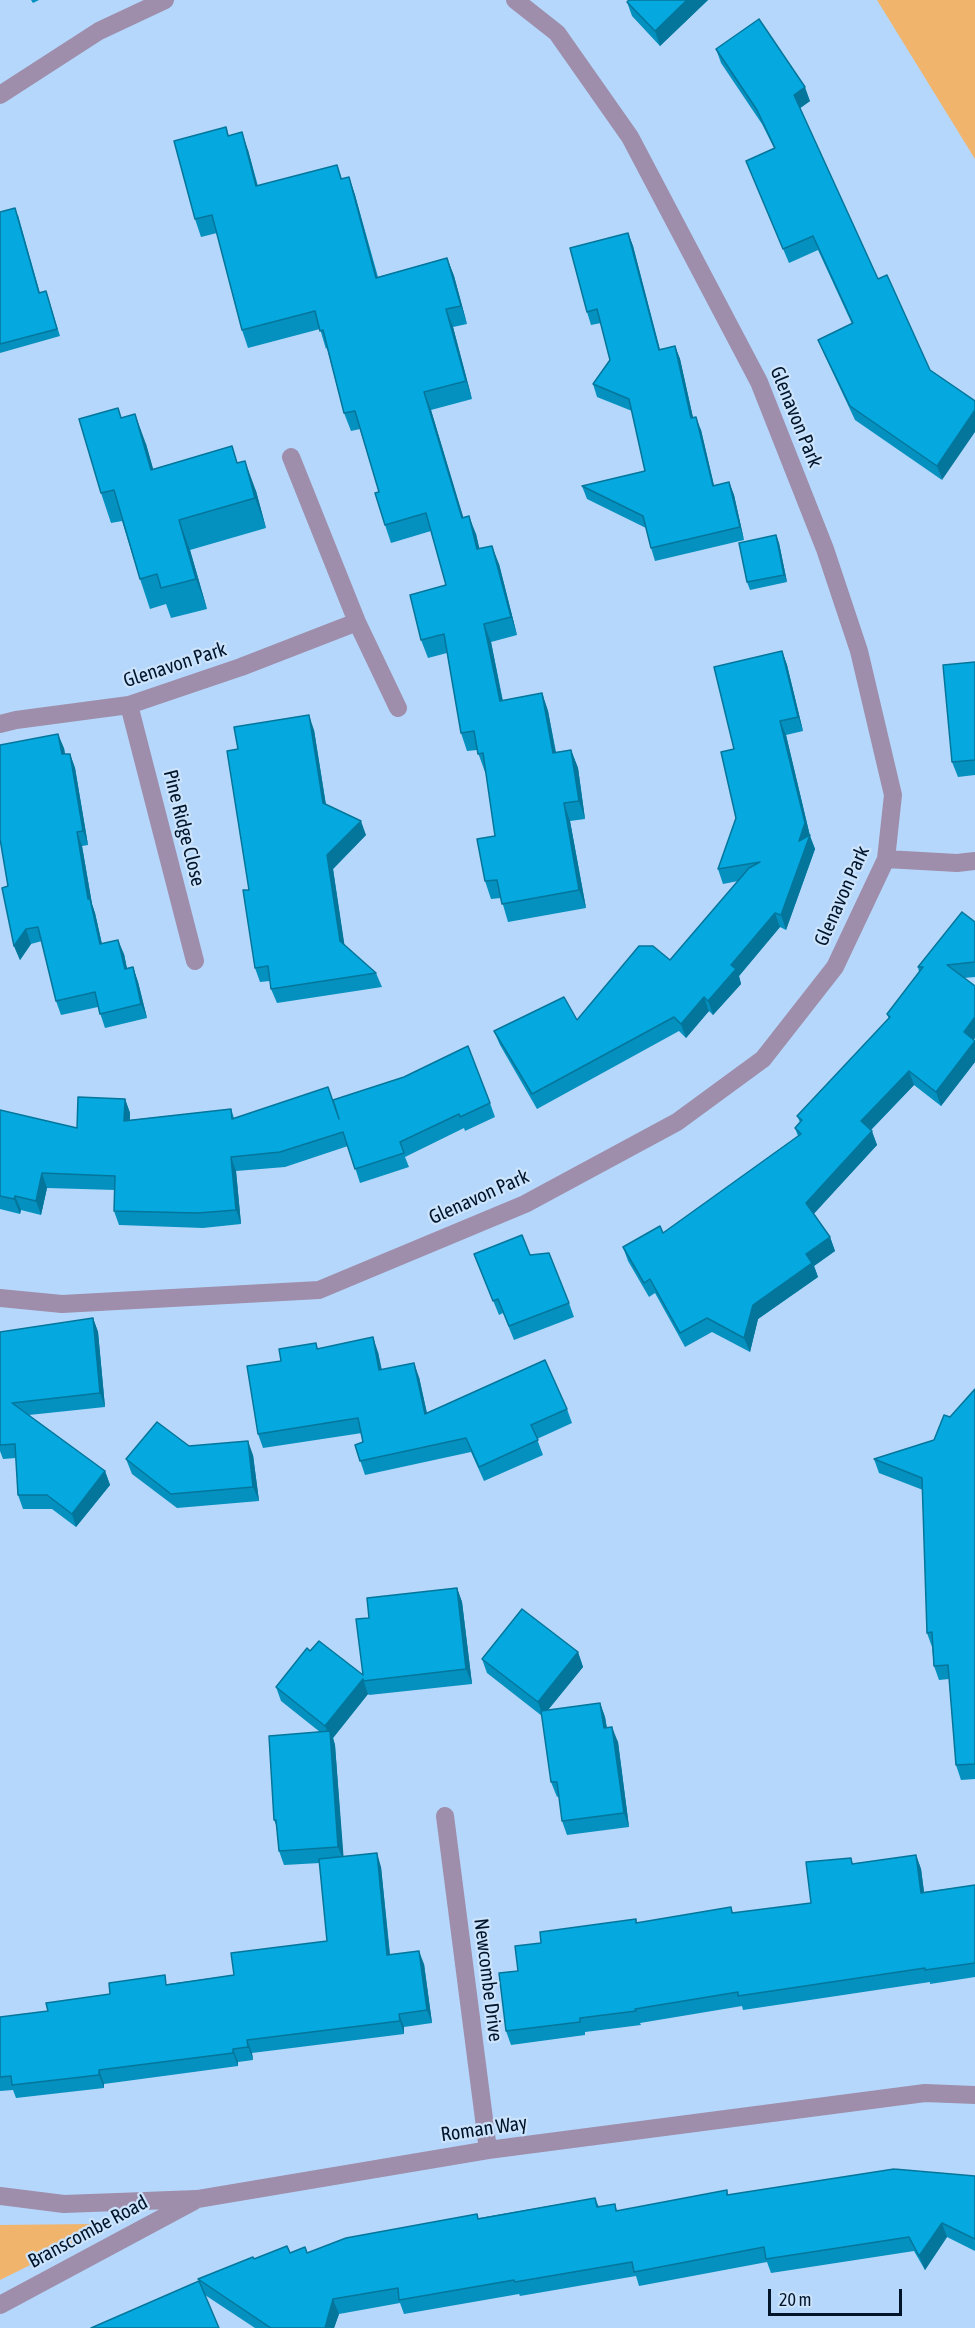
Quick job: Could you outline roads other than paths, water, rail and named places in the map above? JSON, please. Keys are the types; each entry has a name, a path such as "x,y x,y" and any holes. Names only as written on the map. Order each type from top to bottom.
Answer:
{"street":[{"path":"0,95 99,31 165,0"},
{"name":"Glenavon Park","path":"0,1298 62,1304 319,1290 525,1204 677,1122 763,1059 835,967 886,859 893,795 859,651 825,549 759,382 630,137 557,33 515,0"},
{"path":"291,457 357,622 398,708"},
{"name":"Glenavon Park","path":"0,724 129,705 241,667 357,622"},
{"name":"Pine Ridge Close","path":"129,705 195,961"},
{"path":"886,859 957,863 975,861"},
{"name":"Newcombe Drive","path":"445,1816 488,2150"},
{"name":"Roman Way","path":"0,2196 64,2204 197,2199 488,2150 925,2093 975,2095"},
{"name":"Branscombe Road","path":"0,2305 197,2199"}]}
